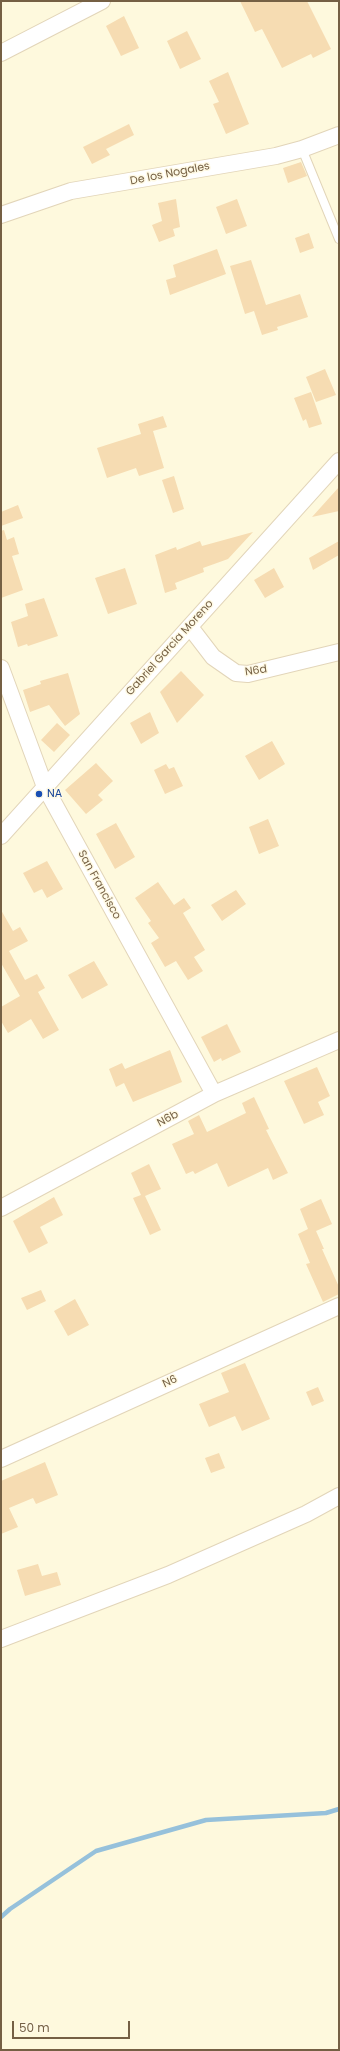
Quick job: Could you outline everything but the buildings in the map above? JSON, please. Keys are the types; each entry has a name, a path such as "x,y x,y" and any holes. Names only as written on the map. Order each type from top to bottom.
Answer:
{"street":[{"path":"1,53 102,1"},
{"name":"De los Nogales","path":"1,215 71,191 276,156 302,149 339,135"},
{"name":"Gabriel Garcia Moreno","path":"1,836 339,460"},
{"name":"N6d","path":"190,627 213,657 236,673 248,674 339,652"},
{"name":"San Francisco","path":"1,668 45,787 214,1094"},
{"name":"N6b","path":"1,1208 214,1094 339,1040"},
{"name":"N6","path":"1,1459 339,1306"},
{"path":"1,1639 168,1575 306,1514 339,1496"}],"lane":[{"path":"302,149 339,239"}],"waterway":[{"path":"1,1917 10,1909 96,1851 206,1820 326,1813 339,1809"}],"place":[{"name":"NA","path":"39,794"}]}
